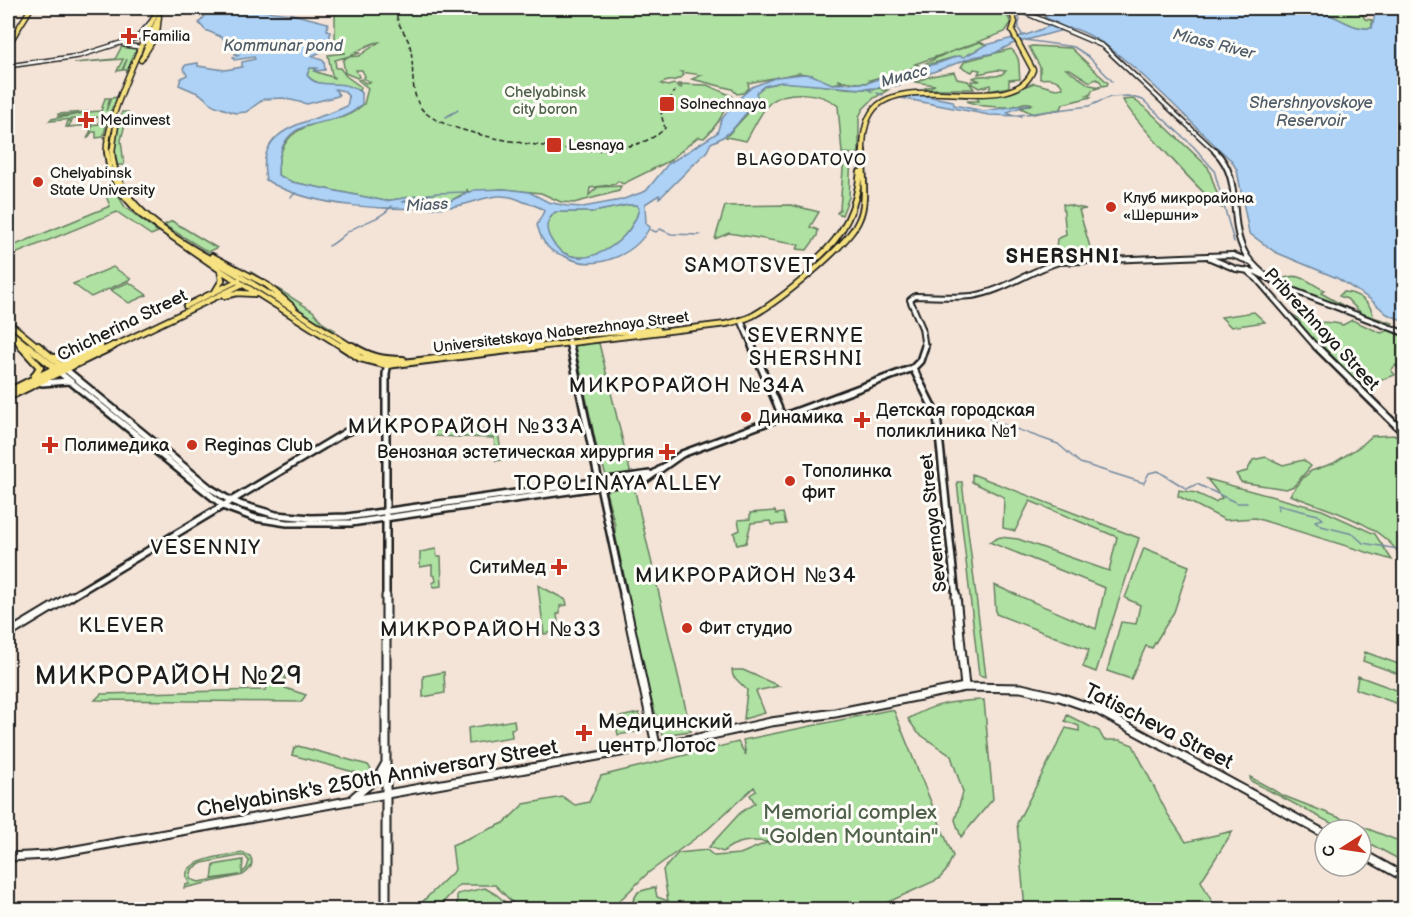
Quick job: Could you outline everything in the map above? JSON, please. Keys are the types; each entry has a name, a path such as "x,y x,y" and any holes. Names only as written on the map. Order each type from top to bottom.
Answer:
{"main road":[{"path":"8,38 29,8"},
{"path":"8,45 29,8"},
{"name":"Universitetskaya Naberezhnaya Street","path":"160,8 108,137 106,152 110,172 120,191 135,210 150,223 360,358 378,365 740,319 824,254 844,225 859,189 863,123 873,106 906,93 988,92 1013,88 1028,79 1030,70 1028,62"},
{"path":"1005,8 1013,24 1009,29 1028,62"},
{"path":"1011,33 1015,22 1013,9 1103,46 1227,163 1241,245 1240,251 1224,258 1227,264"},
{"path":"8,65 46,62 84,54 136,37 142,34 157,16"},
{"path":"140,57 151,49 160,25 157,16"},
{"path":"136,37 149,35"},
{"path":"46,62 108,48 149,35"},
{"path":"108,48 139,47 140,57"},
{"name":"Universitetskaya Naberezhnaya Street","path":"118,111 111,147 119,180 146,215 243,281 364,354 388,363 740,319 757,312 832,253 855,230 864,201 865,130 868,118 878,106 890,99 909,94 988,93 1016,89 1028,83 1033,76 1033,69 1028,62"},
{"path":"849,215 858,215 860,219"},
{"path":"844,225 847,230 855,230"},
{"path":"187,243 232,264 283,296 301,315"},
{"path":"1241,245 1252,263 1267,278"},
{"path":"8,322 52,358 70,381 227,504 256,518 292,523 329,524 601,485 639,482 682,454 913,368 923,359 926,343 911,303 912,298 972,296 1008,285 1036,269 1059,262 1231,255 1252,263"},
{"path":"1202,256 1267,278 1292,290 1404,333"},
{"path":"1246,270 1252,267 1252,263"},
{"path":"210,297 221,284 223,276 220,270"},
{"name":"Pribrezhnaya Street","path":"1246,270 1254,275 1328,360 1404,433"},
{"name":"Chicherina Street","path":"8,392 23,387 243,281"},
{"path":"210,297 237,293 260,295"},
{"name":"Chicherina Street","path":"60,369 84,354 210,297"},
{"path":"740,319 782,416"},
{"path":"478,352 543,340 623,330 665,329"},
{"path":"8,330 60,369 195,480"},
{"path":"14,335 24,352 40,367 36,376 23,387"},
{"path":"570,342 656,745"},
{"path":"52,358 84,354"},
{"path":"386,909 388,363"},
{"name":"Severnaya Street","path":"913,368 937,416 965,687"},
{"path":"23,387 53,380 70,381"},
{"name":"Chicherina Street","path":"8,397 23,387"},
{"path":"8,635 346,432 362,427 387,424"},
{"name":"Chelyabinsk's 250th Anniversary Street","path":"8,857 48,855 656,745 771,722 835,713 965,687"},
{"name":"Tatischeva Street","path":"965,687 1021,688 1076,702 1112,718 1313,827"},
{"path":"352,799 378,777 387,761"}],"street":[{"path":"1373,860 1404,877"}],"green space":[{"name":"Chelyabinsk city boron","path":"331,8 1003,8 1011,23 1005,32 948,53 980,42 986,45 964,57 958,56 898,72 920,66 947,53 915,64 918,65 915,67 870,80 874,81 869,82 856,83 838,80 843,82 832,84 812,75 799,73 748,83 749,88 737,94 732,89 692,79 702,75 681,72 684,75 681,77 661,84 668,86 674,84 681,88 682,86 677,84 707,85 732,96 725,101 722,116 704,138 698,137 669,161 623,184 618,181 615,184 590,188 589,195 598,187 621,186 619,191 574,203 561,202 541,193 502,189 468,192 467,189 467,192 450,201 405,203 402,202 430,194 385,201 292,182 278,175 283,148 297,132 318,123 347,116 364,104 368,88 358,80 361,79 365,83 370,82 363,78 365,76 362,70 356,70 359,77 357,78 345,73 343,61 347,57 359,56 379,42 355,52 360,53 335,60 336,68 340,68 346,76 361,87 360,91 354,88 317,83 307,75 310,68 316,68 314,71 335,78 332,75 328,55 346,53 340,52 335,39 335,11"},
{"path":"1296,8 1367,8 1372,13 1362,14 1365,19 1372,20 1372,28 1355,26 1326,13"},
{"path":"122,46 138,50 128,70 123,70 127,59 122,70 117,71 123,59 74,63 115,59"},
{"path":"1029,47 1071,48 1108,83 1107,85 1102,86 1096,79 1090,82 1070,69 1066,69 1090,85 1101,87 1092,90 1091,94 1087,95 1091,97 1063,104 1061,109 1033,114 1021,108 1032,104 1029,103 1010,107 987,106 967,101 979,101 977,98 937,95 1008,93 1034,83 1056,89 1063,88 1056,80 1040,79 1040,67"},
{"path":"1011,49 1018,59 1020,79 1009,80 1009,87 989,91 991,85 979,88 971,81 980,81 973,78 977,76 998,75 1006,71 997,70 978,74 980,70 974,69 972,72 961,67 965,61"},
{"path":"954,72 957,79 968,81 974,89 922,89 935,85 915,82 931,76"},
{"path":"781,82 888,90 874,98 863,109 859,117 859,152 856,154 842,153 838,106 832,101 815,95 796,94 778,98 767,106 746,141 726,137 758,102 756,93 764,86"},
{"path":"119,97 114,110 112,111 113,106 108,117 113,113 108,119 103,137 96,138 96,132 92,132 87,139 93,125 75,126 99,124 99,117 49,121 81,114 58,116 58,114 101,111 105,98 110,98 106,111 111,98"},
{"path":"1133,99 1148,110 1208,167 1222,208 1202,191 1170,157 1123,100"},
{"path":"122,112 128,112 121,140 124,165 116,165 114,146"},
{"path":"844,156 851,156 849,197 842,215 837,213 840,209"},
{"path":"113,187 125,207 158,232 151,235 117,212 8,257 8,248 110,206 104,191"},
{"path":"1063,204 1086,209 1079,210 1093,257 1072,259 1055,256 1057,239 1066,235"},
{"path":"637,205 639,209 633,223 624,236 598,254 584,257 571,256 559,249 547,232 547,224 555,212 593,212"},
{"path":"791,205 819,212 810,227 818,230 817,236 807,250 797,249 799,245 729,233 715,239 725,206"},
{"path":"172,221 217,248 208,252 164,225"},
{"path":"113,267 131,279 91,297 73,284"},
{"path":"251,272 313,311 324,324 335,330 331,331 304,314 285,296 248,273"},
{"path":"1275,274 1282,279 1294,276 1304,279 1324,290 1321,293 1349,311 1269,275"},
{"path":"129,282 147,295 129,303 111,290"},
{"path":"1343,292 1353,294 1366,302 1373,317 1393,323 1391,325 1364,316 1347,299 1339,296"},
{"path":"1254,312 1265,322 1231,327 1221,317"},
{"path":"1293,315 1311,322 1343,325 1352,320 1381,333 1389,330 1404,337 1404,387 1398,384 1403,376 1396,365 1391,370 1395,375 1379,381 1374,388 1364,388 1315,341"},
{"path":"599,343 631,475 607,478 597,449 575,346"},
{"path":"435,427 498,431 502,460 496,461 494,438 434,436"},
{"path":"1397,435 1404,439 1404,561 1382,536 1368,527 1337,512 1290,495 1311,471 1334,463 1372,436"},
{"path":"1266,457 1283,465 1303,460 1311,466 1294,486 1286,489 1241,482 1236,474 1247,471 1253,460"},
{"path":"972,474 1139,538 1096,672 1083,667 1089,650 996,614 994,585 1096,629 1105,588 989,542 1000,537 1018,539 1109,571 1117,537 1030,501 1015,531 1003,528 1004,497 972,482"},
{"path":"1207,479 1322,510 1375,534 1392,560 1255,518 1225,520 1178,496 1179,490 1196,493 1215,502 1222,498"},
{"path":"957,482 962,482 986,677 979,675"},
{"path":"634,487 691,731 662,735 649,692 615,525 606,492 610,488"},
{"path":"775,511 776,514 783,513 786,524 772,525 770,521 751,523 746,543 737,545 734,533 740,530 738,520 750,519 750,513"},
{"path":"1144,548 1189,566 1174,612 1152,648 1146,646 1131,679 1107,671 1121,622 1136,624 1140,605 1125,598"},
{"path":"436,549 437,557 441,557 442,586 434,587 432,583 436,581 435,576 432,575 432,565 420,567 420,552"},
{"path":"538,585 566,600 567,605 560,606 560,614 557,614 559,631 544,634"},
{"path":"1365,652 1404,666 1404,676 1363,661"},
{"path":"285,666 285,688 306,695 301,702 95,700 101,694 266,690 272,668"},
{"path":"732,670 743,670 779,686 756,691 765,713 744,719 747,690 733,676"},
{"path":"444,672 445,693 423,697 423,676"},
{"path":"1358,676 1402,692 1401,705 1356,689"},
{"path":"984,700 993,799 961,837 955,820 963,792 951,756 918,733 908,719 927,709 945,704"},
{"name":"Memorial complex \"Golden Mountain\"","path":"889,710 894,711 953,856 946,871 939,879 873,909 628,909 638,892 655,887 657,897 668,901 663,870 678,853 707,850 714,856 740,854 766,843 769,844 762,841 744,842 733,845 723,852 709,847 740,813 755,803 750,795 756,791 754,787 708,829 648,873 611,909 519,909 495,885 459,885 437,909 415,909 455,870 452,845 504,823 524,804 563,797 575,805 589,802 601,776 738,742 746,755 743,740"},
{"path":"639,713 642,731 618,735 615,718"},
{"path":"1067,715 1099,731 1104,740 1120,740 1133,745 1167,813 1186,842 1233,831 1201,881 1216,909 1025,909 1017,823 1066,728 1079,731 1079,726 1065,721"},
{"path":"514,720 515,728 511,729 512,737 469,744 468,728"},
{"path":"298,746 368,765 373,772 359,776 357,773 292,755 294,748"},
{"path":"1250,777 1284,796 1340,818 1321,818 1251,781"},
{"path":"1373,831 1404,843 1404,862 1373,845"},
{"path":"243,853 250,856 252,862 251,867 243,875 184,888 185,885 190,884 187,876 189,869 195,864 215,857","holes":["245,856 249,861 242,873 243,860 214,865 212,879 239,875 199,882 190,879 192,869 202,863"]},
{"path":"485,888 513,909 457,909 457,894"}],"water":[{"name":"Shershnyovskoye Reservoir","path":"236,8 292,14 328,23 330,43 319,51 321,52 312,56 324,61 325,70 314,71 317,68 310,68 307,75 318,83 348,86 355,89 362,94 362,104 350,113 297,130 287,139 280,153 278,175 292,182 385,201 437,193 402,202 450,201 474,190 506,189 529,192 548,202 583,207 621,200 646,191 668,164 717,133 721,120 735,102 752,87 777,77 803,74 812,75 832,84 868,83 885,76 958,56 964,57 986,45 1029,34 1057,23 1044,17 1058,8 1296,8 1322,12 1355,26 1372,28 1376,9 1404,8 1404,321 1387,314 1370,299 1337,278 1275,252 1249,233 1237,170 1231,160 1130,64 1088,34 1070,28 1012,44 995,53 973,57 896,86 863,89 781,82 764,86 756,93 759,101 728,134 711,143 707,151 663,195 645,204 646,224 650,227 643,238 623,254 612,259 587,262 575,261 550,249 542,239 537,225 544,211 537,206 514,198 496,196 450,207 380,208 307,197 285,190 266,180 265,161 269,147 277,137 289,129 347,106 349,97 344,91 335,89 338,96 307,104 283,98 264,99 246,112 235,113 213,105 200,94 179,85 181,78 187,75 183,68 186,65 198,63 198,66 225,70 242,67 242,62 255,59 254,57 234,60 233,57 240,55 235,54 239,50 219,36 205,30 199,23 205,16 197,11 198,9","holes":["637,205 639,209 624,236 598,254 584,257 571,256 559,249 549,236 547,226 555,212 593,212"]},
{"path":"920,95 953,101 954,105 984,111 1030,104 1007,112 1022,116 989,115 901,98"}],"waterway":[{"path":"765,8 782,15"},
{"path":"761,10 768,13"},
{"path":"1017,16 1020,19 1018,28 1023,36"},
{"path":"1025,40 1074,47 1088,56 1112,81"},
{"path":"865,88 873,92"},
{"name":"Миасс","path":"877,93 883,95"},
{"path":"1019,115 1089,106 1110,97 1128,96 1143,100 1194,147 1214,170 1234,242"},
{"path":"446,117 458,110"},
{"name":"Miass","path":"437,193 466,192"},
{"path":"291,197 296,193"},
{"path":"329,246 349,231 377,217 392,206"},
{"path":"649,229 656,232 660,229 671,234 700,235"},
{"path":"973,406 982,410 991,420 1058,444 1080,463 1144,483 1149,473 1158,471 1187,489 1197,484 1237,503 1247,503"},
{"path":"1279,510 1277,505 1318,515 1323,519 1315,521 1321,526 1353,534 1363,543 1404,550"}],"railway":[{"path":"397,8 397,19 410,46 415,94 421,108 432,118 473,133 571,149 596,150 629,146 649,139 665,128 661,114 675,91"}],"place":[{"name":"Familia","path":"129,36"},
{"name":"Solnechnaya","path":"667,104"},
{"name":"Medinvest","path":"86,120"},
{"name":"Lesnaya","path":"554,145"},
{"name":"Chelyabinsk State University","path":"38,182"},
{"name":"Клуб микрорайона «Шершни»","path":"1111,207"},
{"name":"Динамика","path":"746,417"},
{"name":"Детская городская поликлиника №1","path":"862,420"},
{"name":"Полимедика","path":"50,445"},
{"name":"Reginas Club","path":"192,445"},
{"name":"Венозная эстетическая хирургия","path":"667,452"},
{"name":"Тополинка фит","path":"790,481"},
{"name":"СитиМед","path":"559,567"},
{"name":"Фит студио","path":"687,628"},
{"name":"Медицинский центр Лотос","path":"584,733"}],"district":[{"name":"BLAGODATOVO","path":"802,159"},
{"name":"SHERSHNI","path":"1063,256"},
{"name":"SAMOTSVET","path":"750,265"},
{"name":"SEVERNYE SHERSHNI","path":"806,346"},
{"name":"МИКРОРАЙОН №34А","path":"687,385"},
{"name":"МИКРОРАЙОН №33А","path":"466,426"},
{"name":"TOPOLINAYA ALLEY","path":"618,483"},
{"name":"VESENNIY","path":"206,547"},
{"name":"МИКРОРАЙОН №34","path":"746,575"},
{"name":"KLEVER","path":"122,625"},
{"name":"МИКРОРАЙОН №33","path":"491,629"},
{"name":"МИКРОРАЙОН №29","path":"169,675"}],"water label":[{"name":"Miass River","path":"1214,43"},
{"name":"Kommunar pond","path":"283,45"}]}
